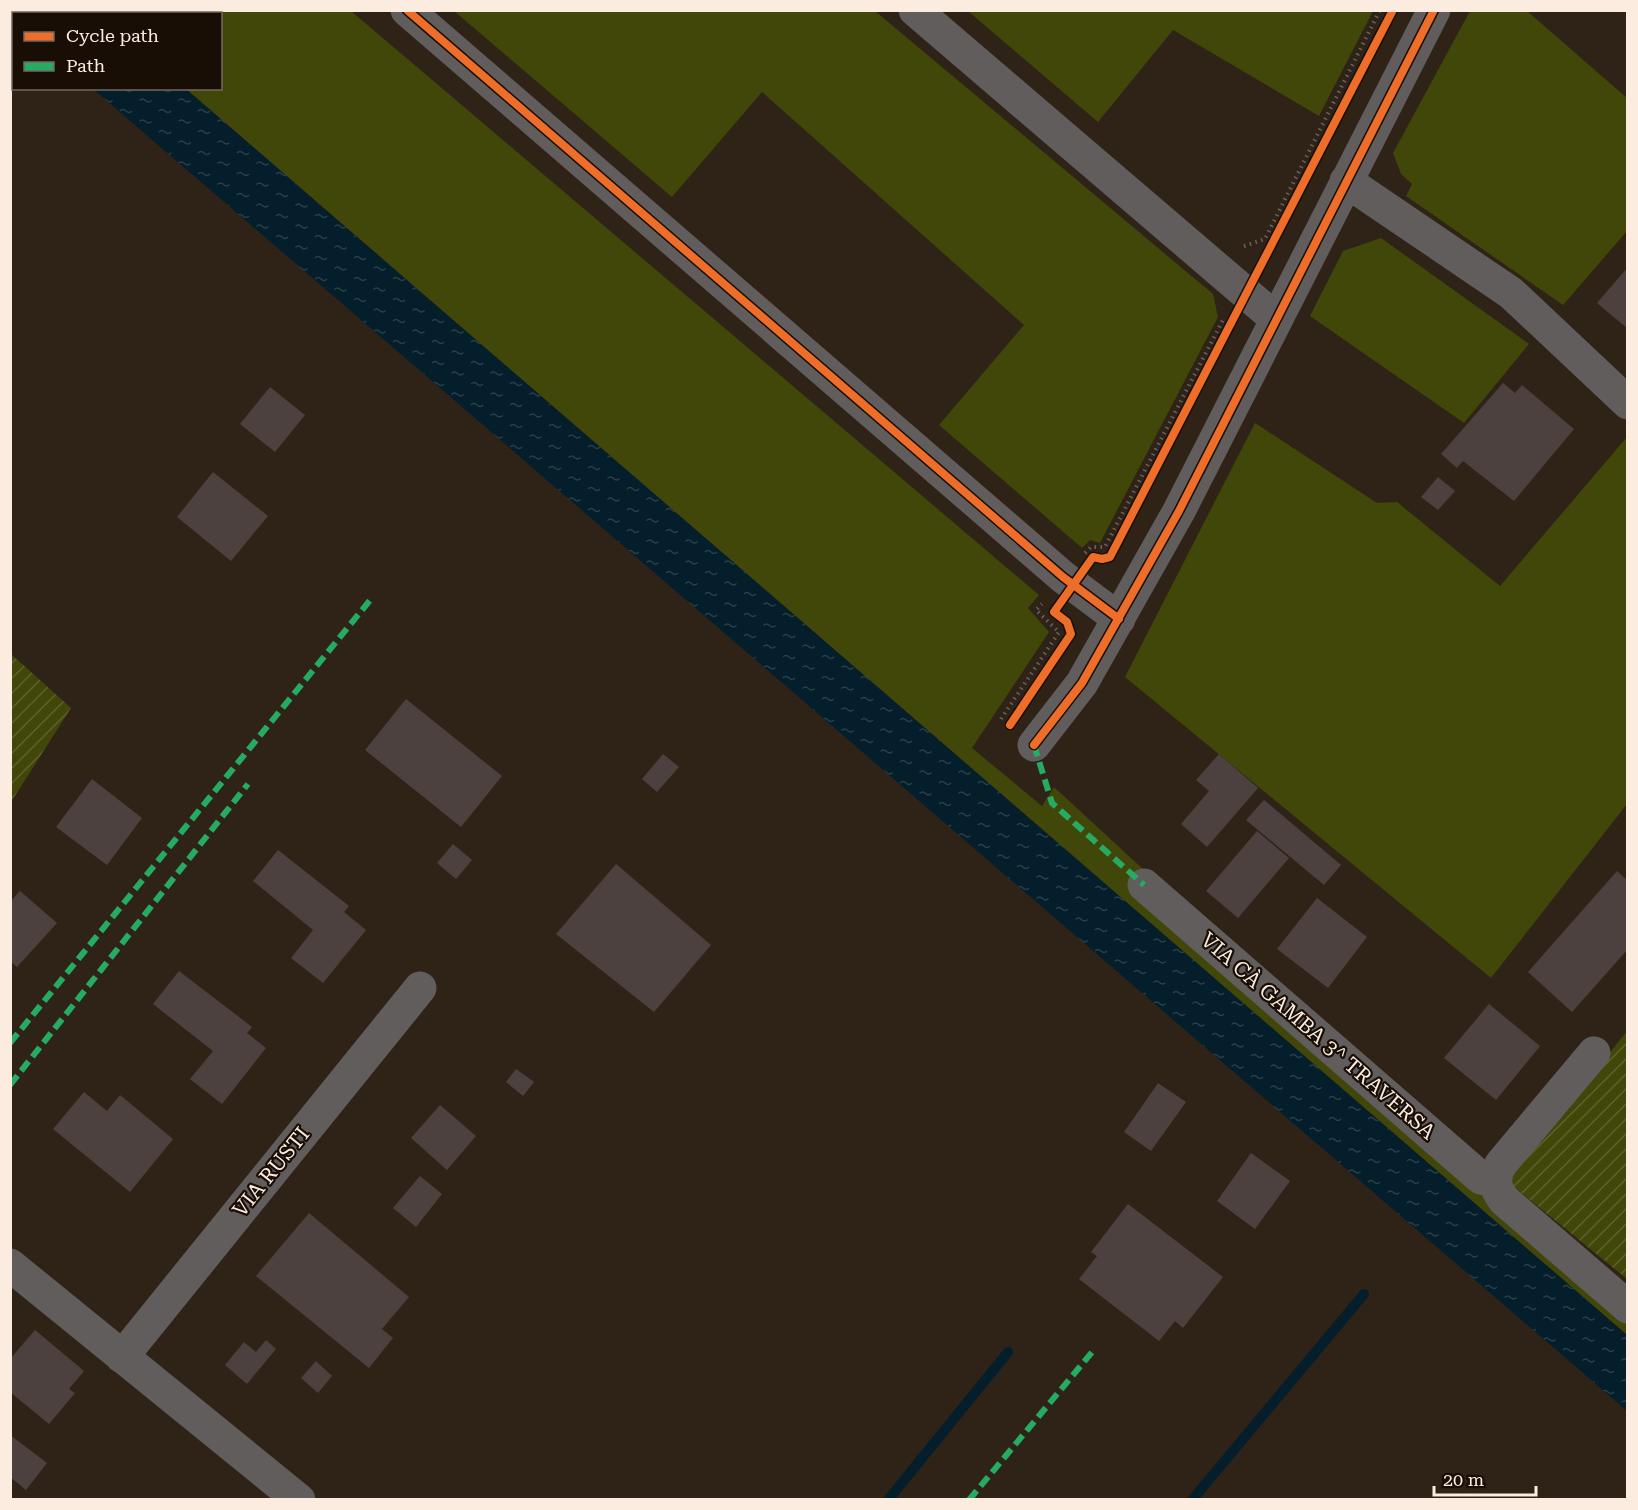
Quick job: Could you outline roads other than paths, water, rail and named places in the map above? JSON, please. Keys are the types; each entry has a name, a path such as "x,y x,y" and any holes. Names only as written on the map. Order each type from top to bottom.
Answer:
{"street":[{"path":"408,10 1078,571 1119,620"},
{"path":"915,10 1276,319"},
{"path":"1034,745 1082,683 1179,511 1434,10"},
{"path":"1346,180 1511,293 1628,403"},
{"name":"VIA CÀ GAMBA 3^ TRAVERSA","path":"1144,885 1481,1178 1495,1180"},
{"name":"VIA RUSTI","path":"122,1357 420,988"},
{"path":"1594,1053 1501,1164 1495,1180 1496,1189 1504,1200 1628,1306"},
{"path":"10,1265 299,1500"}],"water":[{"path":"11,10 98,10 100,12 12,12 12,15"},
{"path":"94,90 187,90 1627,1335 1627,1411"}],"waterway":[{"path":"1192,1500 1364,1294"},
{"path":"888,1500 1008,1352"}]}
